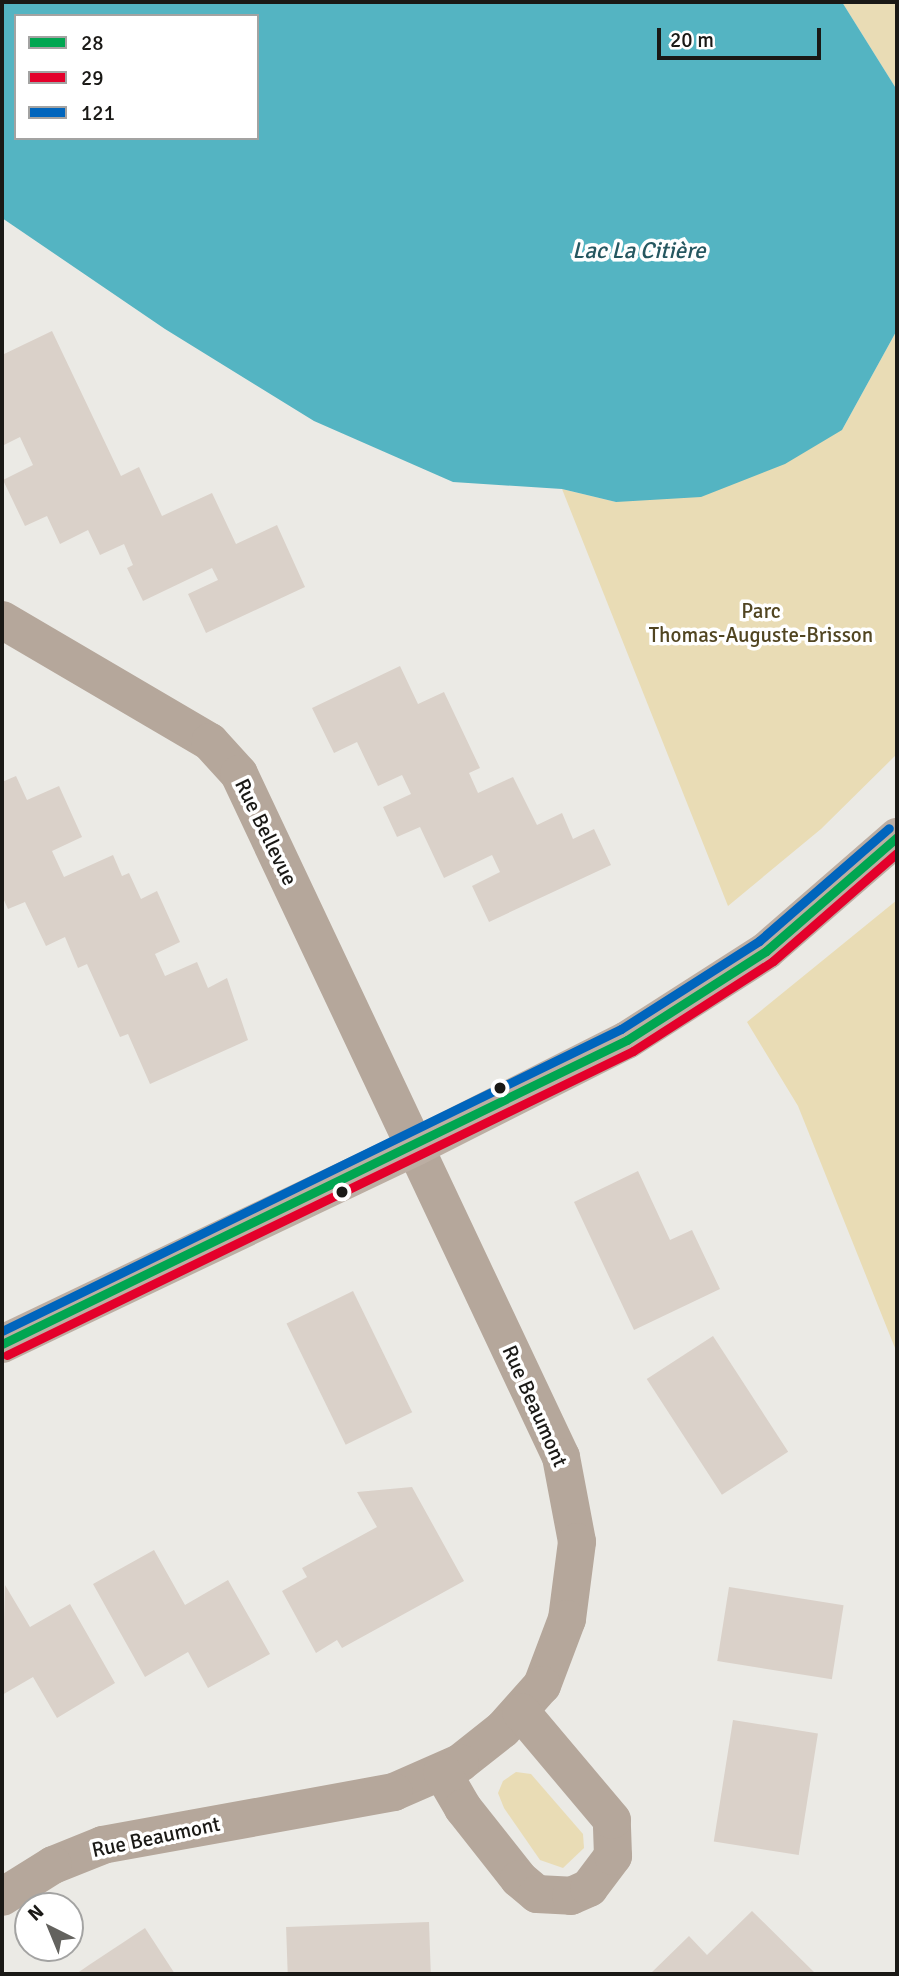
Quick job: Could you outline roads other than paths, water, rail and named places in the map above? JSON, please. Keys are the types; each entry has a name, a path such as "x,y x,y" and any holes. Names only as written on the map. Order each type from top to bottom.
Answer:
{"street":[{"name":"Rue Bellevue","path":"2,620 210,742 239,774 415,1147"},
{"path":"2,1344 415,1147 627,1040 725,980 818,909 897,837"},
{"name":"Rue Beaumont","path":"2,1897 53,1865 103,1845 394,1791 442,1772 485,1745 521,1712 542,1685 566,1619 577,1542 572,1501 561,1457 415,1147"},
{"path":"442,1772 471,1818 537,1894 571,1896 589,1888 613,1856 612,1820 521,1712"}],"water":[{"name":"Lac La Citière","path":"2,2 842,2 897,90 897,330 842,430 785,464 701,497 616,502 562,489 453,482 314,421 165,329 2,218"}],"park label":[{"name":"Parc Thomas-Auguste-Brisson","path":"761,623"}]}
